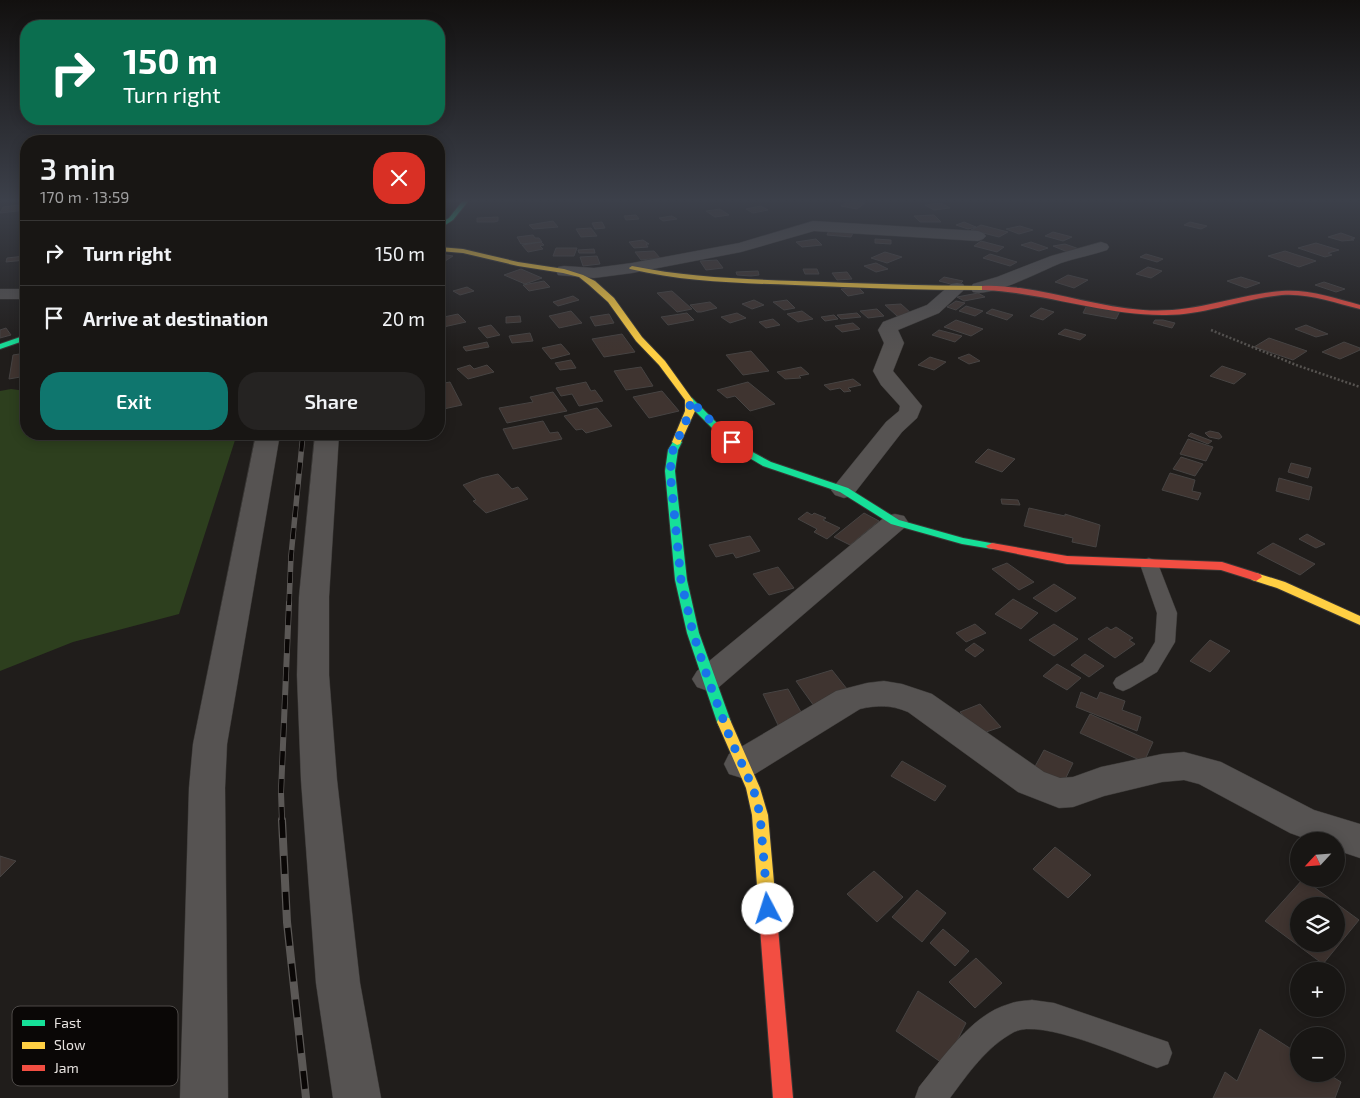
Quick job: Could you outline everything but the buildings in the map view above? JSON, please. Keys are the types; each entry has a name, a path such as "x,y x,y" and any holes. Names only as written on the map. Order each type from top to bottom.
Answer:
{"street":[{"path":"454,250 581,276 603,291 639,339 662,363 690,400 722,433 744,451 767,464 844,490 895,522 962,541 1067,560 1184,564 1229,568 1281,585 1360,621"},
{"path":"564,272 594,273 632,268 724,250"},
{"path":"979,288 1003,281 1056,259 1089,250"},
{"path":"632,268 666,276 704,280 1028,290 1125,309 1166,313 1200,309 1283,293 1314,296 1360,307"},
{"path":"844,490 894,427 909,412 911,406 887,381 884,371 894,343 888,330 890,326 933,309 957,288"},
{"path":"0,294 20,294"},
{"path":"0,347 20,339"},
{"path":"690,400 690,412 673,450 670,471 681,580 693,633 708,679 753,788 760,815 783,1098"},
{"path":"204,1098 207,788 210,744 267,440"},
{"path":"327,440 314,597 314,684 318,780 338,982 357,1098"},
{"path":"708,679 895,522"},
{"path":"742,764 848,700 867,694 886,693 905,696 920,703 1030,782 1046,789 1059,793 1074,792 1101,782 1162,768 1184,766 1208,772 1303,822 1360,841"}],"lane":[{"path":"1123,683 1150,667 1165,642 1167,613 1149,564"},
{"path":"930,1098 976,1041 1009,1018 1032,1014 1054,1017 1157,1053"}],"path":[{"path":"1166,313 1296,366 1360,388"}],"green space":[{"path":"11,389 20,390 20,440 235,440 179,614 73,642 0,671 0,391"}],"railway":[{"path":"289,605 291,556 302,440"},
{"path":"282,821 281,792 289,603"},
{"path":"282,820 287,922 306,1098"}],"traffic: fast":[{"path":"0,347 20,339"},
{"path":"689,400 722,433 744,451 767,464 844,490 895,522 962,541 992,546"},
{"path":"677,442 673,450 670,471 681,580 693,633 724,722"}],"traffic: slow":[{"path":"454,250 518,264 564,271 581,276 592,283 611,300 639,339 662,363 689,400 690,411 677,442"},
{"path":"632,268 673,275 733,281 890,287 985,288"},
{"path":"1256,577 1281,585 1360,621"},
{"path":"724,722 753,788 760,815 769,928"}],"traffic: jam":[{"path":"985,288 1030,292 1142,312 1165,313 1195,310 1282,293 1321,297 1360,307"},
{"path":"992,546 1067,560 1222,566 1256,577"},
{"path":"769,928 783,1098"}],"route":[{"path":"732,442 690,400 690,412 678,435 673,450 670,471 681,580 686,606 708,679 730,738 753,788 760,815 768,909"}]}
